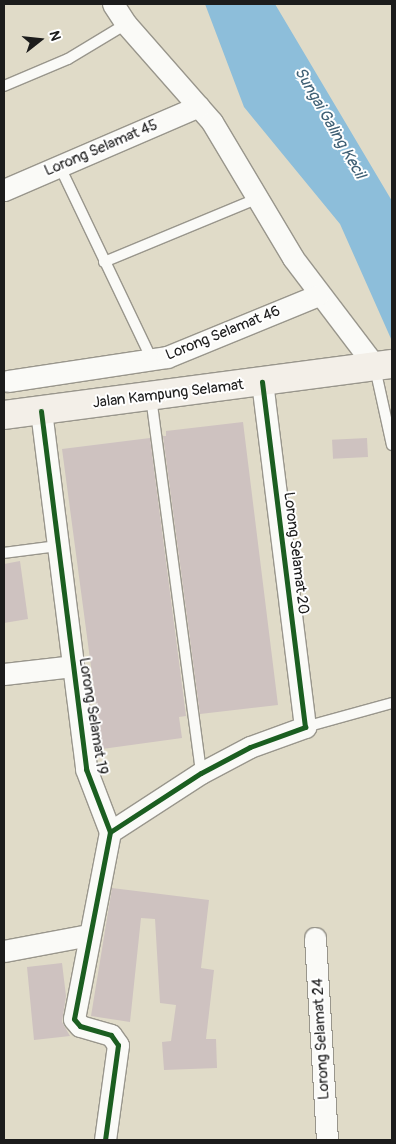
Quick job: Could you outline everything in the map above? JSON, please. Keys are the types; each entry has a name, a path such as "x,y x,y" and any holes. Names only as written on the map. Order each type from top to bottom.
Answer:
{"street":[{"path":"113,4 126,24 198,106 223,139 256,198 318,295 383,365"},
{"name":"Lorong Selamat 45","path":"4,190 198,106"},
{"name":"Lorong Selamat 46","path":"6,375 152,360 187,350 318,295"},
{"name":"Jalan Kampung Selamat","path":"20,413 383,365"},
{"name":"Lorong Selamat 19","path":"6,375 20,413 58,546 86,769 110,832"},
{"name":"Lorong Selamat 20","path":"262,382 305,727"},
{"path":"4,674 73,666"},
{"path":"105,1140 118,1045 111,1035 80,1026 74,1019 110,832 201,773 250,747 305,727"},
{"path":"4,952 89,934"},
{"name":"Lorong Selamat 24","path":"315,938 326,1140"}],"lane":[{"path":"4,86 68,59 126,24"},
{"path":"60,166 152,360"},
{"path":"104,262 256,198"},
{"path":"383,365 392,445"},
{"path":"151,396 201,773"},
{"path":"4,553 58,546"},
{"path":"305,727 392,703"}],"water":[{"name":"Sungai Galing Kecil","path":"205,4 275,4 392,201 392,341 340,224 244,107"}],"building":[{"path":"243,422 278,705 200,714 163,436 166,436 166,431"},
{"path":"150,438 186,716 179,717 182,738 102,749 62,449"},
{"path":"367,438 368,457 333,459 332,440"},
{"path":"20,561 28,619 4,623 4,564"},
{"path":"112,888 209,900 201,968 214,970 206,1039 216,1039 217,1068 164,1070 162,1042 171,1041 176,1005 160,1003 155,919 141,918 130,1022 91,1016"},
{"path":"62,963 66,996 62,1022 70,1036 34,1040 27,967"}],"cycle path":[{"path":"110,832 201,773 250,747 305,727 262,382"},
{"path":"41,411 86,769 110,832 74,1019 80,1026 111,1035 118,1045 105,1140"}]}
